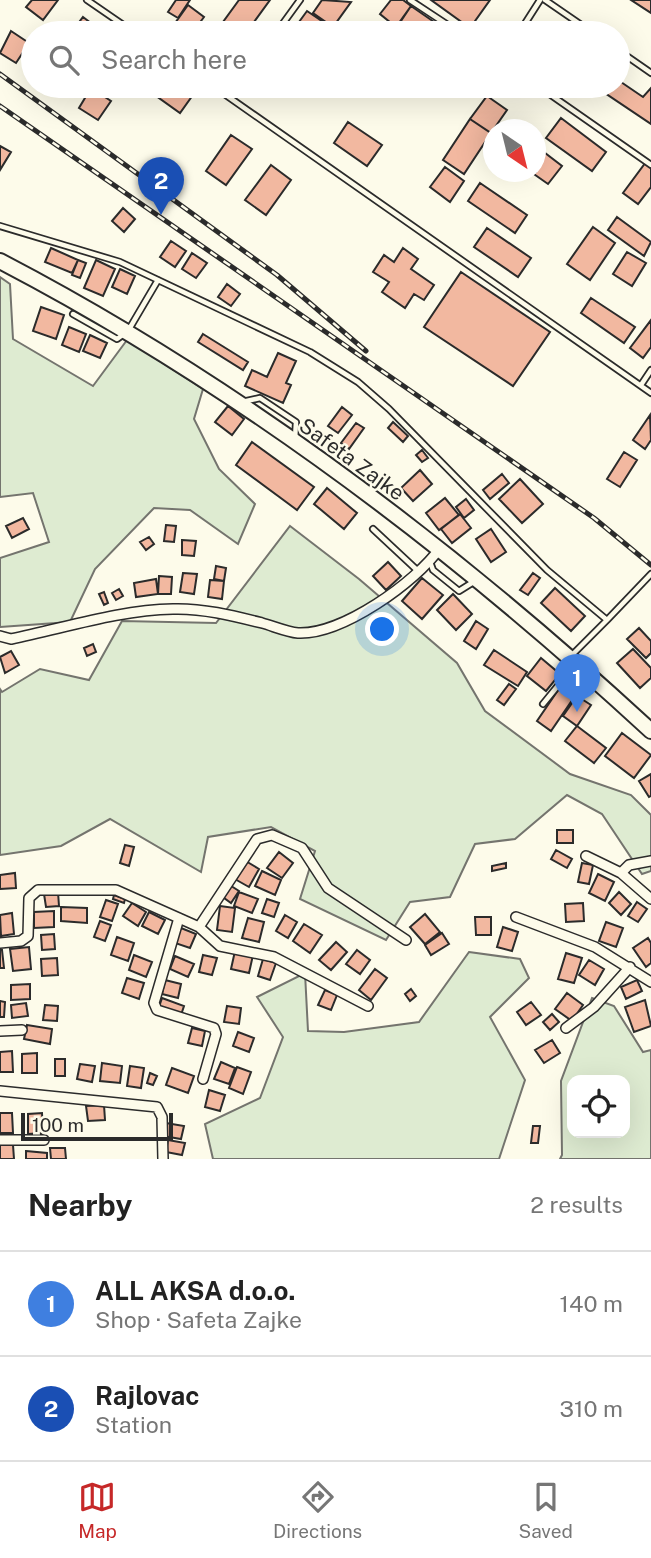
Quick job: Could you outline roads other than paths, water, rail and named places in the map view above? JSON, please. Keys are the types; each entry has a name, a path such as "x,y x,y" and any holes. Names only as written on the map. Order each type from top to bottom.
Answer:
{"main road":[{"name":"Safeta Zajke","path":"0,261 128,331 237,403 440,548 574,660 651,730"}],"street":[{"path":"0,636 12,639 116,615 174,609 232,615 299,633 340,624 386,598 430,562 440,548"},
{"path":"199,926 257,839 272,835 302,848 328,888 405,940"},
{"path":"586,856 621,873 651,899"},
{"path":"621,873 629,865 651,861"},
{"path":"0,943 26,938 29,898 42,889 116,890 199,926 220,946 274,957 369,1006"},
{"path":"516,916 595,947 651,982"},
{"path":"179,918 155,1003 157,1010 214,1028 216,1034 202,1079"},
{"path":"566,1028 594,1007 630,967"},
{"path":"0,1031 22,1030"},
{"path":"0,1091 157,1107 162,1117 163,1159"},
{"path":"0,1140 44,1140"}],"lane":[{"path":"87,0 118,21"},
{"path":"285,21 300,0"},
{"path":"410,0 442,21"},
{"path":"528,21 543,0 575,21"},
{"path":"630,58 651,73"},
{"path":"231,98 651,393"},
{"path":"555,98 651,165"},
{"path":"0,226 120,261 310,352 358,382 389,409 547,570 607,620"},
{"path":"73,314 117,339 128,331 158,280"},
{"path":"641,385 651,370"},
{"path":"373,529 419,571"},
{"path":"430,562 433,570 459,590 479,579"},
{"path":"543,704 607,620 651,574"}],"railway":[{"path":"0,74 21,89"},
{"path":"33,98 277,275 366,351"},
{"path":"0,106 594,518 651,565"}],"place":[{"name":"Rajlovac","path":"161,215"},
{"name":"ALL AKSA d.o.o.","path":"577,712"}]}
